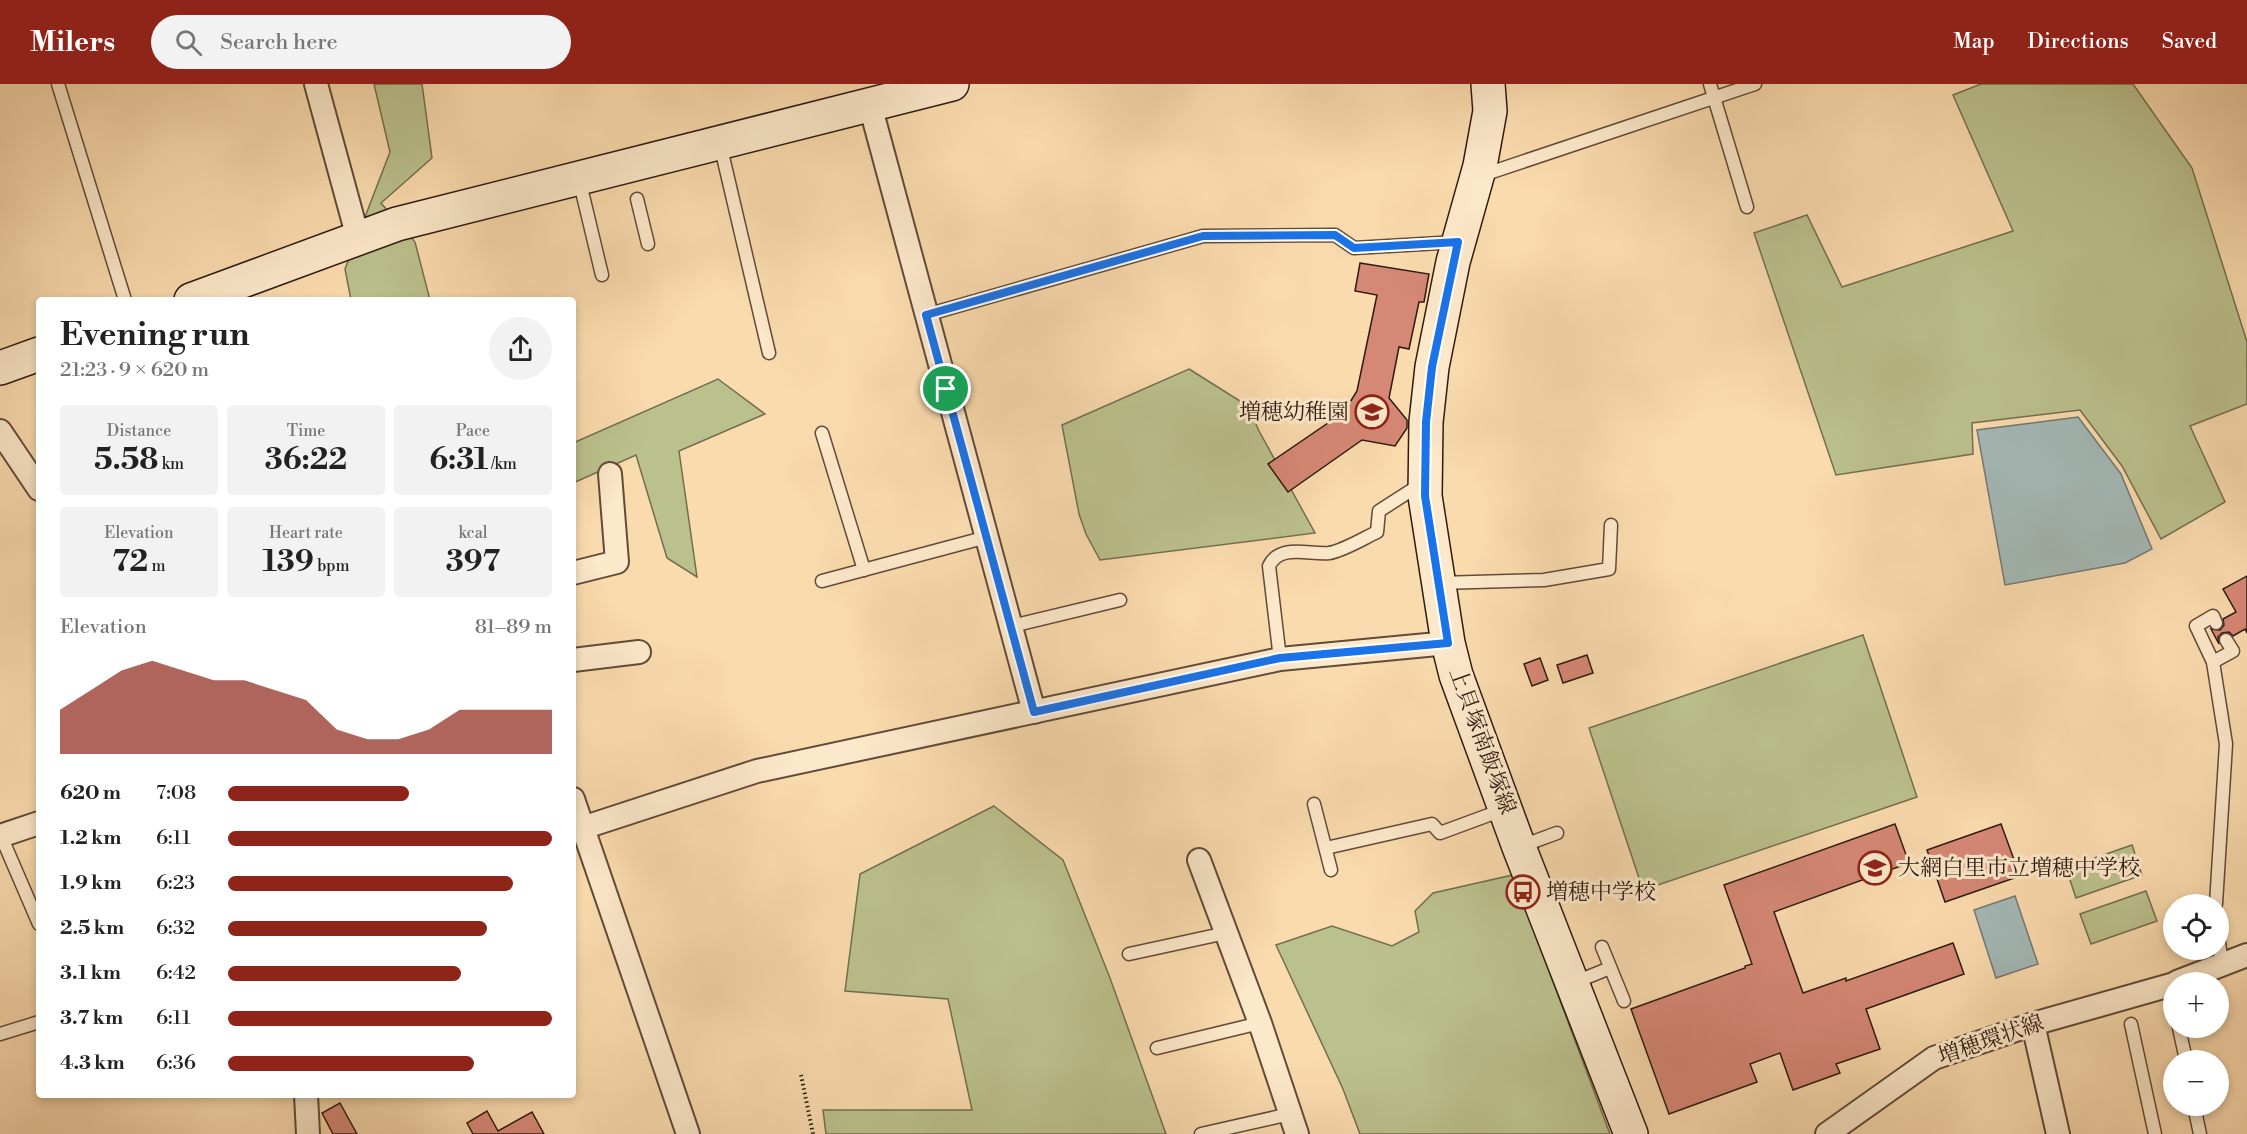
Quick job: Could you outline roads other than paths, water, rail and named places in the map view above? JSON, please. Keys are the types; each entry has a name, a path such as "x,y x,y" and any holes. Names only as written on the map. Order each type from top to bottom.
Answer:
{"street":[{"path":"316,84 357,238"},
{"path":"199,297 397,224 952,84"},
{"name":"上貝塚南飯塚線","path":"1488,84 1490,111 1477,177 1458,242 1432,367 1426,422 1425,496 1448,643 1456,675 1519,847 1631,1134"},
{"path":"870,105 1034,712"},
{"path":"0,368 36,355"},
{"path":"0,431 36,485"},
{"path":"576,572 617,562 610,474"},
{"path":"688,1134 578,830 757,771 1280,658 1448,643"},
{"path":"576,660 639,652"},
{"path":"0,836 36,824"},
{"path":"1199,860 1260,1023 1294,1124"},
{"name":"増穂環状線","path":"2207,972 2247,955"},
{"name":"増穂環状線","path":"1827,1134 1934,1058 2033,1024 2163,990"},
{"path":"2033,1024 2058,1134"},
{"path":"306,1098 308,1134"}],"lane":[{"path":"58,84 124,297"},
{"path":"1710,84 1747,207"},
{"path":"1477,177 1755,84"},
{"path":"720,143 769,354"},
{"path":"579,178 602,275"},
{"path":"637,199 648,244"},
{"path":"926,315 1203,236 1335,235 1354,248 1458,242"},
{"path":"822,433 864,570"},
{"path":"1280,658 1269,566 1272,560 1281,552 1331,553 1377,532 1379,512 1425,481"},
{"path":"1439,583 1544,580 1609,569 1611,525"},
{"path":"822,581 987,537"},
{"path":"1012,626 1120,600"},
{"path":"2216,623 2212,616 2196,626 2213,662 2226,758 2217,894"},
{"path":"2213,662 2233,651 2226,640"},
{"path":"1314,804 1331,870"},
{"path":"1326,848 1432,824 1440,833 1506,808"},
{"path":"1519,847 1557,832"},
{"path":"0,836 36,917"},
{"path":"1129,954 1226,933"},
{"path":"1602,947 1623,1001"},
{"path":"2221,960 2222,965"},
{"path":"1573,983 1610,968"},
{"path":"0,1034 36,1023"},
{"path":"1157,1048 1260,1023"},
{"path":"2131,1024 2155,1134"},
{"path":"2196,1116 2200,1134"},
{"path":"1201,1134 1294,1124"}],"place":[{"name":"増穂幼稚園","path":"1372,412"},
{"name":"大網白里市立増穂中学校","path":"1875,868"},
{"name":"増穂中学校","path":"1523,892"}]}
